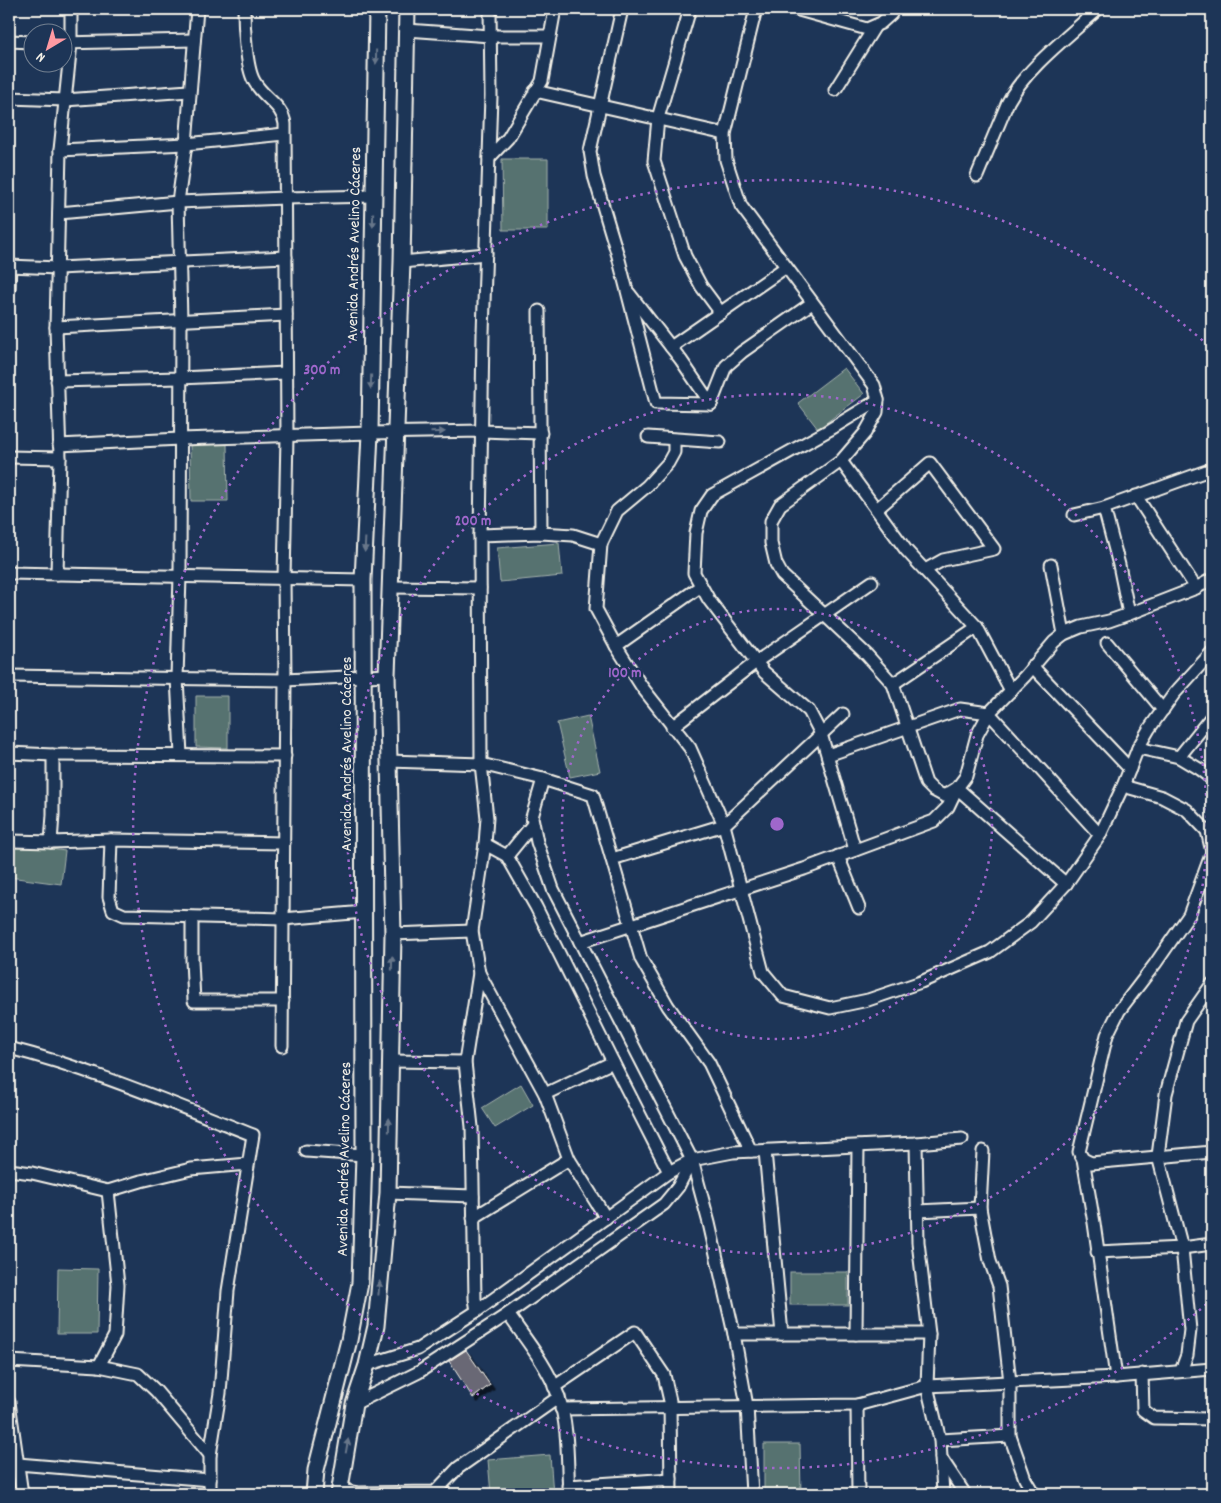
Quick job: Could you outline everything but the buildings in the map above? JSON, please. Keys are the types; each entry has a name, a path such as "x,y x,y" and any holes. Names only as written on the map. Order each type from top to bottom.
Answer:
{"street":[{"path":"69,22 71,9"},
{"path":"181,755 177,678 180,576 181,320 178,202 186,144 197,9"},
{"path":"244,9 251,74 255,83 284,115 287,437 284,578 286,680 282,1046"},
{"name":"Avenida Andrés Avelino Cáceres","path":"314,1494 316,1470 349,1340 360,1283 364,1155 363,580 370,433 377,9"},
{"path":"407,9 402,262 387,676 393,934 388,1194 376,1326 367,1365 354,1404 339,1492 436,1493 458,1468 635,1332 664,1375 670,1401 671,1494"},
{"path":"477,1311 475,1299 472,1127 465,1062 479,973 472,931 487,818 481,764 480,535 491,96 490,9"},
{"path":"489,158 508,138 542,80 555,9"},
{"path":"622,9 590,150 594,176 618,256 656,403 711,404"},
{"path":"690,9 658,118 654,160 685,256 701,286 721,313"},
{"path":"756,9 725,134 726,160 741,206 874,385 878,400 877,412 865,434 840,461 780,505 771,521 772,543 776,564 782,575 825,615 893,684 926,783 933,790 944,796 957,788"},
{"path":"795,9 867,29 881,23 891,14 892,9"},
{"path":"977,176 1014,91 1032,70 1098,9"},
{"path":"835,90 875,26"},
{"path":"407,30 490,36 550,36"},
{"path":"72,43 194,40"},
{"path":"9,41 22,42"},
{"path":"57,574 60,458 56,327 60,150 66,72"},
{"path":"535,91 725,134"},
{"path":"9,98 65,100 189,92"},
{"path":"60,150 186,144 284,134"},
{"path":"59,213 178,202 374,196"},
{"path":"402,262 486,254"},
{"path":"9,289 9,266 58,268 286,257"},
{"path":"672,347 786,267"},
{"path":"625,287 672,347 711,404"},
{"path":"711,404 726,366 742,352 812,302"},
{"path":"539,311 541,533"},
{"path":"56,327 286,315"},
{"path":"57,381 286,373"},
{"path":"854,850 821,734 809,711 764,672 700,586 694,574 696,533 701,511 712,494 830,430 878,400"},
{"path":"59,445 370,433 482,431 541,433"},
{"path":"648,438 720,442"},
{"path":"674,440 674,452 668,463 647,486 617,511 601,544 596,609 616,646 642,687 690,748 724,825 762,972 783,996 830,1008 868,1000 921,982 990,952 1031,922 1066,884 1100,835 1138,748 1149,729 1174,694 1212,652"},
{"path":"9,457 60,458"},
{"path":"840,461 906,550 977,627 1012,691"},
{"path":"877,510 930,462 994,549 943,560 925,570"},
{"path":"1074,516 1104,508 1212,469"},
{"path":"1136,496 1196,588"},
{"path":"1104,508 1119,565 1129,614"},
{"path":"480,535 541,533 573,535 601,544"},
{"path":"1051,565 1064,634"},
{"path":"9,573 363,580"},
{"path":"580,942 838,856 934,821 948,807 957,788 966,776 977,735 989,713 1012,691 1054,642 1064,634 1081,627 1109,621 1129,614 1196,588 1212,579"},
{"path":"672,727 756,662 872,582"},
{"path":"616,646 700,586"},
{"path":"390,587 480,588"},
{"path":"893,684 977,627"},
{"path":"1107,643 1163,710"},
{"path":"1032,666 1130,770"},
{"path":"9,676 286,680 387,676"},
{"path":"828,755 960,709 989,713 1100,835"},
{"path":"612,859 724,825 843,714"},
{"path":"1179,757 1212,716"},
{"path":"1138,748 1179,757 1212,779"},
{"path":"9,753 53,755 285,756"},
{"path":"50,842 53,815 53,755"},
{"path":"389,761 481,764 593,795 641,959 668,1006 709,1063 750,1151"},
{"path":"543,780 532,817 537,842 553,889 692,1160 709,1223 734,1334 747,1406 752,1494"},
{"path":"1116,1377 1094,1223 1079,1152 1107,1035 1119,1011 1155,964 1189,914 1212,852 1207,831 1187,810 1162,797 1123,786"},
{"path":"957,788 1066,884"},
{"path":"507,856 533,824"},
{"path":"111,840 109,897 113,910 124,915 284,919 364,912"},
{"path":"12,841 111,840 284,843"},
{"path":"485,844 507,856 536,907 612,1062 669,1172"},
{"path":"838,856 859,908"},
{"path":"192,918 194,1001 282,1001"},
{"path":"393,934 472,931"},
{"path":"479,973 545,1094 569,1159 606,1218"},
{"path":"1181,1371 1187,1355 1190,1330 1182,1248 1158,1156 1166,1094 1186,1021 1212,984"},
{"path":"9,1048 36,1054 253,1135 228,1291 220,1393 210,1455 210,1494"},
{"path":"391,1061 465,1062"},
{"path":"545,1094 612,1062"},
{"path":"336,1392 367,1365 418,1349 477,1311 669,1172 692,1160 733,1152 916,1143 962,1138"},
{"path":"916,1143 918,1242 929,1334 927,1386 940,1440 943,1494"},
{"path":"856,1334 858,1146"},
{"path":"306,1151 364,1155"},
{"path":"765,1151 782,1334"},
{"path":"983,1151 980,1208 990,1260 999,1286 1010,1382 1010,1436 1025,1479 1034,1494"},
{"path":"1082,1160 1092,1162 1212,1152"},
{"path":"473,1218 569,1159"},
{"path":"354,1404 419,1372 508,1314 664,1204 678,1188 692,1160"},
{"path":"9,1170 32,1173 108,1191 191,1169 248,1164"},
{"path":"99,1366 115,1334 118,1286 108,1191"},
{"path":"388,1194 473,1196"},
{"path":"918,1211 980,1208"},
{"path":"1097,1252 1182,1248 1212,1244"},
{"path":"508,1314 546,1369 556,1392 565,1428 569,1490 671,1479"},
{"path":"734,1334 929,1334"},
{"path":"9,1361 99,1366 138,1374 210,1455"},
{"path":"561,1409 857,1405 927,1386 1116,1377 1212,1369"},
{"path":"1142,1374 1143,1410 1154,1418 1212,1419"},
{"path":"9,1402 22,1494"},
{"path":"857,1405 858,1494"},
{"path":"940,1440 1010,1436"},
{"path":"941,1458 965,1494"},
{"path":"18,1464 210,1480"}],"green space":[{"path":"502,159 548,159 548,230 503,230"},
{"path":"844,368 864,394 818,429 798,403"},
{"path":"227,444 228,501 191,501 190,445"},
{"path":"559,543 562,576 500,582 497,548"},
{"path":"196,696 228,696 228,748 196,747"},
{"path":"588,716 600,771 570,777 557,723"},
{"path":"9,843 65,851 61,884 9,877"},
{"path":"521,1084 533,1105 495,1128 482,1108"},
{"path":"58,1268 98,1269 97,1334 57,1334"},
{"path":"790,1272 848,1272 848,1305 790,1305"},
{"path":"764,1444 800,1444 801,1494 764,1494"},
{"path":"550,1455 553,1494 491,1494 488,1460"}]}
